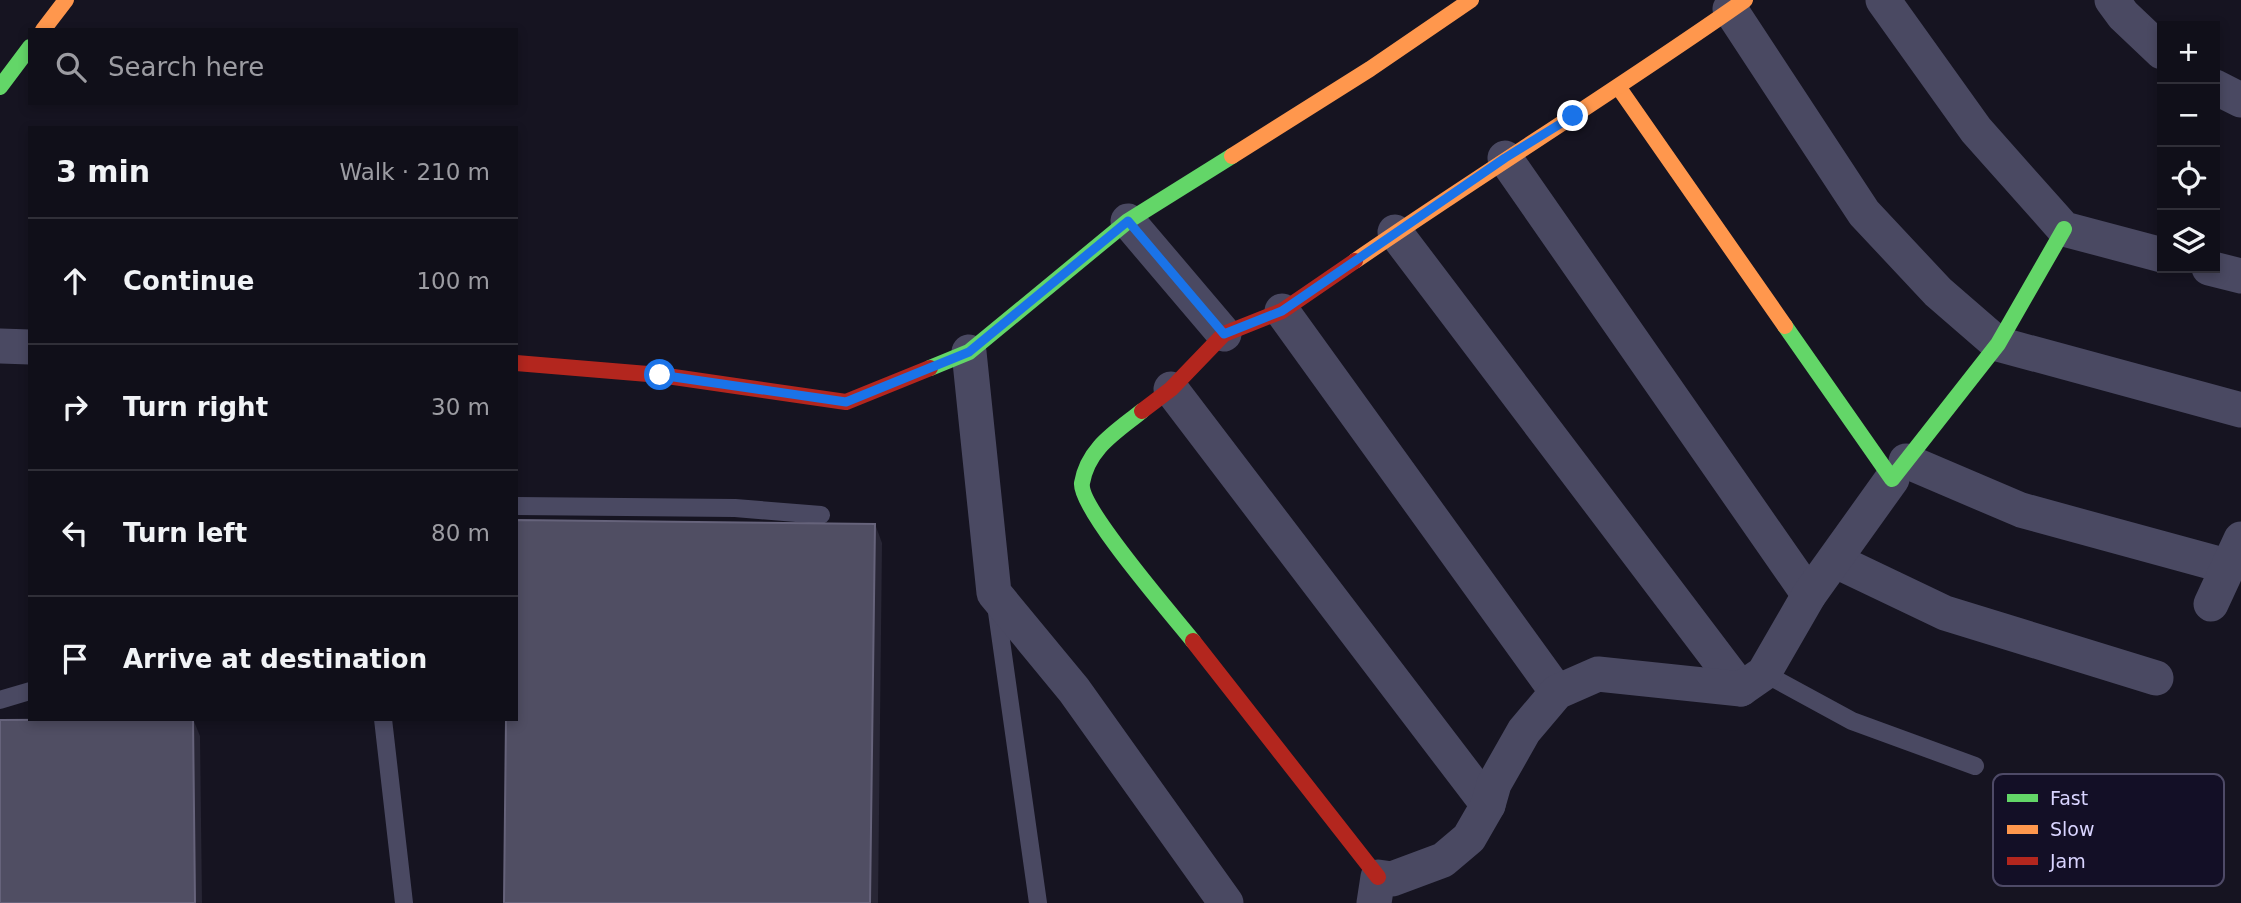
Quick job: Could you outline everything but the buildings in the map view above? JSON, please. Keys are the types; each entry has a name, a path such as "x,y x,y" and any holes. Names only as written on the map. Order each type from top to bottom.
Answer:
{"main road":[{"path":"45,28 66,0"},
{"path":"518,363 660,375 846,402 969,352 1128,221 1370,69 1471,0"},
{"path":"1376,890 1092,513 1082,487 1087,466 1099,445 1171,389 1224,334 1282,311 1505,158 1619,88 1737,4"},
{"path":"0,87 28,50"},
{"path":"1619,88 1899,470 1998,344 2064,229"}],"street":[{"path":"1883,0 1976,130 2064,229 2157,255"},
{"path":"2112,0 2123,15 2157,47"},
{"path":"1737,4 1864,213 1938,292 1998,344 2241,410"},
{"path":"2220,90 2241,100"},
{"path":"1505,158 1810,594"},
{"path":"1128,221 1224,334"},
{"path":"1395,232 1753,681"},
{"path":"2220,271 2241,276"},
{"path":"1282,311 1558,692"},
{"path":"0,346 28,347"},
{"path":"969,352 994,593 1074,690 1226,903"},
{"path":"1171,389 1488,805"},
{"path":"1753,681 1810,594 1899,470 2021,510 2234,553 2211,604"},
{"path":"1836,561 1945,613 2155,678"},
{"path":"1376,890 1392,879 1443,860 1469,838 1488,805 1494,783 1524,732 1558,692 1598,674 1753,681"}],"lane":[{"path":"518,506 735,508 821,514"},
{"path":"994,593 1038,903"},
{"path":"1753,681 1975,766"},
{"path":"0,700 28,692"},
{"path":"383,721 404,903"}],"traffic: fast":[{"path":"0,87 28,50"},
{"path":"930,368 969,352 1128,221 1232,156"},
{"path":"1785,326 1892,479 1998,344 2064,229"},
{"path":"1142,411 1097,450 1090,460 1082,483 1085,496 1110,537 1193,641"}],"traffic: slow":[{"path":"45,28 66,0"},
{"path":"1232,156 1370,69 1471,0"},
{"path":"1355,261 1745,0"},
{"path":"1619,88 1785,326"}],"traffic: jam":[{"path":"1142,411 1171,389 1224,334 1282,311 1355,261"},
{"path":"518,363 660,375 846,402 930,368"},
{"path":"1193,641 1378,877"}],"route":[{"path":"660,375 846,402 932,370 969,352 1128,221 1224,334 1282,311 1505,158 1573,116"}]}
